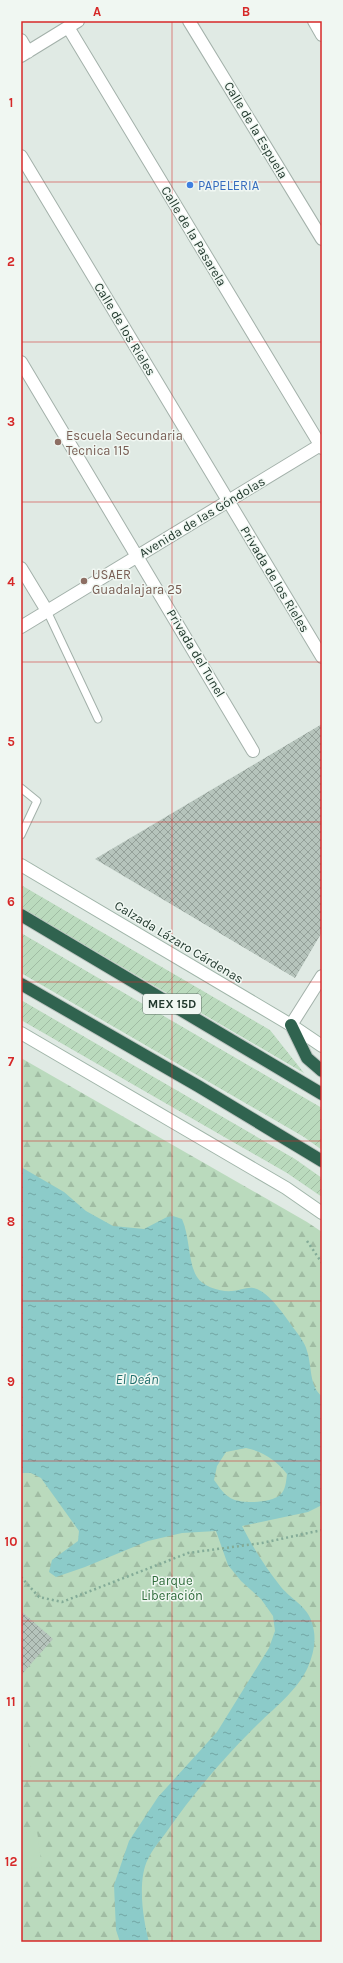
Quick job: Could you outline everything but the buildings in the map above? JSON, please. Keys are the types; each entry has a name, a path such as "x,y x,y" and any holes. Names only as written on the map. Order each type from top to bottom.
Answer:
{"highway":[{"name":"MEX 15D","path":"21,915 322,1094"},
{"path":"21,984 198,1086 322,1161"},
{"path":"291,1025 307,1058 322,1071"}],"street":[{"name":"Calle de la Espuela","path":"190,21 322,239"},
{"path":"314,21 322,35"},
{"path":"21,40 24,54 73,24"},
{"name":"Calle de la Pasarela","path":"73,24 322,446"},
{"name":"Calle de los Rieles","path":"21,156 228,501"},
{"name":"Privada del Tunel","path":"21,362 253,751"},
{"name":"Avenida de las Góndolas","path":"21,627 228,501 322,446"},
{"name":"Privada de los Rieles","path":"228,501 322,656"},
{"path":"21,568 47,611"},
{"name":"Calzada Lázaro Cárdenas","path":"21,865 291,1025 322,1046"},
{"path":"291,1025 322,976"},
{"path":"21,1033 286,1188 322,1213"}],"lane":[{"path":"47,611 98,719"},
{"path":"21,788 37,801 21,835"}],"path":[{"path":"307,1241 322,1263"},
{"path":"21,1577 39,1597 62,1602 188,1553 262,1543 322,1530"}],"green space":[{"path":"21,885 270,1030 304,1073 21,908"},
{"path":"21,933 322,1108 322,1150 304,1137 21,973"},
{"path":"21,1000 295,1159 322,1178 322,1197 287,1173 21,1020"},
{"name":"Parque Liberación","path":"21,1058 322,1232 322,1942 21,1942"},
{"path":"27,1733 31,1769 21,1770 21,1734"},
{"path":"37,1831 42,1867 21,1869 21,1833"}],"water":[{"name":"El Deán","path":"21,1167 64,1192 86,1211 113,1226 144,1229 167,1217 173,1216 182,1219 185,1226 192,1265 200,1281 203,1284 223,1291 251,1288 259,1290 277,1305 305,1345 315,1387 322,1396 322,1505 308,1512 242,1526 255,1550 275,1580 307,1612 310,1617 314,1629 312,1656 308,1667 297,1685 257,1724 216,1768 184,1807 150,1856 145,1868 142,1889 143,1912 149,1942 120,1942 116,1930 114,1885 129,1841 158,1797 217,1732 269,1648 275,1631 273,1616 261,1599 241,1581 228,1565 216,1531 182,1533 148,1541 85,1567 56,1577 49,1572 52,1560 78,1541 79,1531 41,1478 31,1473 21,1473","holes":["246,1448 269,1457 287,1474 283,1491 276,1498 255,1502 234,1500 227,1496 214,1480 217,1466 226,1452"]}],"place":[{"name":"PAPELERIA","path":"190,185"},
{"name":"Escuela Secundaria Tecnica 115","path":"58,442"},
{"name":"USAER Guadalajara 25","path":"84,581"}]}
